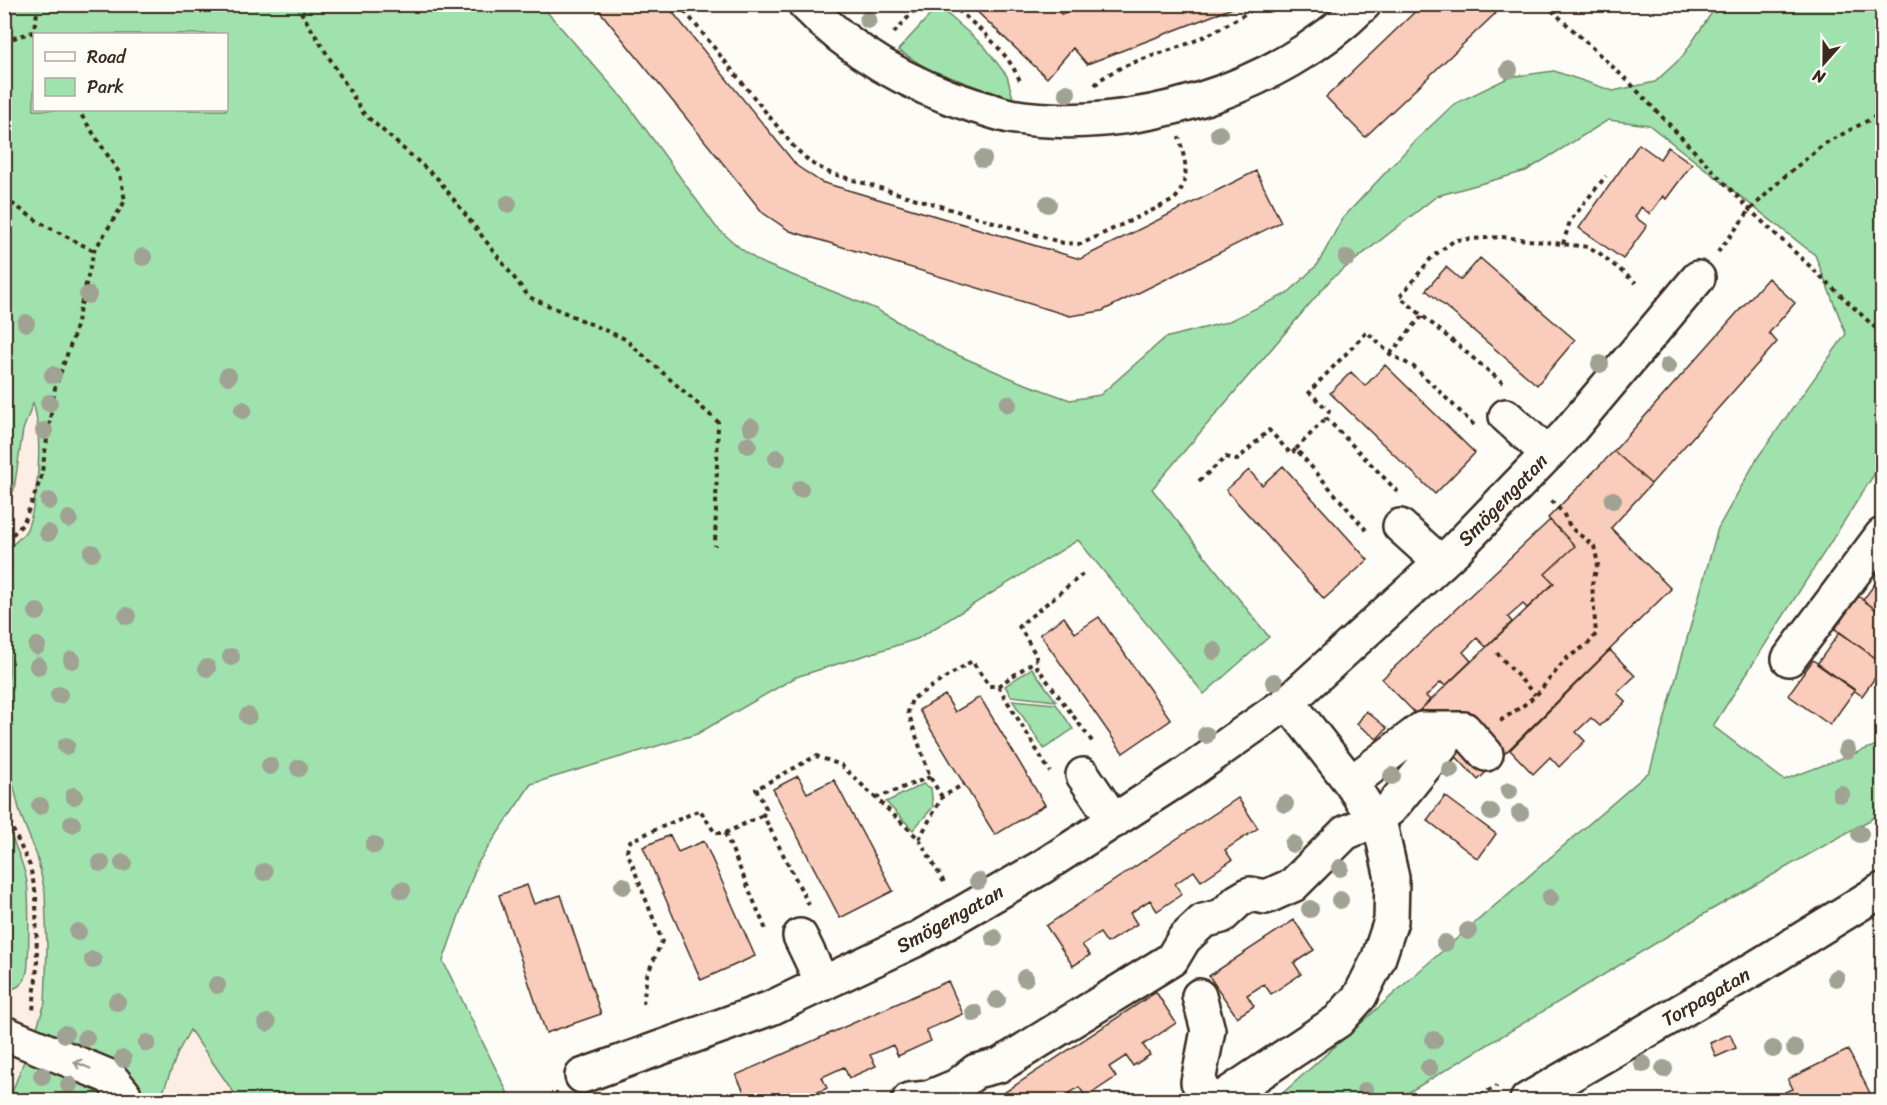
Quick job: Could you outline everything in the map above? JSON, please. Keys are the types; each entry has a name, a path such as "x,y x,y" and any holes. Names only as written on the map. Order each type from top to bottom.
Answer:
{"street":[{"path":"807,5 848,42 890,70 923,87 1008,116 1046,121 1151,112 1232,88 1287,63 1321,41 1364,4"},
{"name":"Smögengatan","path":"582,1076 771,1008 917,939 1042,867 1183,776 1288,702 1441,563 1538,465 1698,278"},
{"path":"1498,411 1538,465"},
{"path":"1385,530 1441,563"},
{"path":"1789,659 1882,535"},
{"path":"1219,1101 1338,1021 1360,996 1378,960 1392,921 1392,879 1380,829 1351,783 1288,702"},
{"path":"1351,783 1433,736 1464,729 1483,751"},
{"path":"909,1101 928,1098 957,1086 976,1071 1000,1065 1032,1046 1172,958 1184,939 1203,921 1222,916 1238,901 1250,894 1266,897 1293,885 1345,833 1375,820 1389,809 1433,736"},
{"path":"1078,767 1114,821"},
{"name":"Torpagatan","path":"1527,1101 1757,967 1882,890"},
{"path":"806,924 823,984"},
{"path":"1199,996 1208,1030 1198,1082 1209,1101"},
{"path":"13,1036 110,1077 124,1094 125,1101"}],"path":[{"path":"34,33 39,4"},
{"path":"296,4 364,114 438,179 528,297 625,339 718,422 715,546"},
{"path":"679,4 793,146 811,163 830,173 1063,243 1082,244 1174,200 1182,190 1186,167 1173,107"},
{"path":"951,4 990,38 1013,65 1022,85 1026,118"},
{"path":"1076,120 1095,84 1107,73 1193,42 1226,27 1261,4"},
{"path":"1545,4 1629,82 1750,210 1882,334"},
{"path":"4,40 33,34"},
{"path":"4,538 12,536 23,524 41,477 55,388 73,338 94,251 125,201 120,174 79,111"},
{"path":"1698,278 1750,210 1784,177 1824,144 1882,113"},
{"path":"1563,244 1570,221 1606,176"},
{"path":"4,198 39,222 94,251"},
{"path":"1498,411 1423,315 1400,297 1432,257 1455,240 1502,237 1588,247 1598,252 1636,283"},
{"path":"1390,354 1423,315"},
{"path":"1199,481 1227,457 1237,460 1269,430 1291,454 1326,418 1329,411 1310,392 1367,332 1390,354 1498,411"},
{"path":"1326,418 1398,492"},
{"path":"1296,449 1385,530"},
{"path":"1483,751 1502,718 1524,705 1567,658 1588,644 1596,634 1592,584 1598,564 1594,546 1571,528 1563,513 1547,495 1538,465"},
{"path":"1078,767 1037,667 1036,656 1019,626 1083,574"},
{"path":"1497,653 1535,695"},
{"path":"998,687 1036,660"},
{"path":"942,797 930,777 908,712 912,699 972,661 989,686 998,687 1078,767"},
{"path":"643,1004 647,975 662,941 627,851 630,841 700,810 715,833 725,833 763,815 766,808 756,789 816,756 841,765 919,839 948,890"},
{"path":"876,798 930,777"},
{"path":"919,839 942,797 964,784"},
{"path":"4,804 30,866 36,895 37,967 32,1014 13,1036 4,1086"},
{"path":"763,815 806,924"},
{"path":"725,833 766,932"}],"shaded area":[{"path":"4,350 24,365 39,427 36,486 26,532 126,939 239,1100 5,1100"}],"green space":[{"path":"4,5 541,5 626,102 716,227 740,248 760,262 876,309 946,350 1020,382 1070,400 1100,395 1165,338 1227,322 1288,293 1318,264 1342,219 1416,140 1454,104 1510,77 1554,71 1613,91 1655,82 1682,57 1717,5 1882,5 1882,462 1713,726 1784,780 1882,743 1882,813 1709,911 1396,1100 1275,1100 1417,973 1650,771 1718,528 1758,457 1846,334 1815,255 1649,125 1608,120 1526,171 1437,196 1331,279 1152,489 1269,637 1204,694 1078,540 917,639 796,677 697,734 531,784 477,864 443,961 511,1100 239,1100 190,1030 178,1052 160,1100 141,1100 137,1082 121,1068 35,1033 45,1003 47,948 45,893 37,856 20,813 8,762 5,726 9,670 11,546 27,529 37,483 39,448 33,403 23,430 14,489 6,509 4,501"},
{"path":"945,12 985,47 1007,76 1013,98 928,69 898,50 931,14"},
{"path":"1032,668 1056,701 1011,696 1005,686"},
{"path":"1012,700 1056,704 1073,729 1044,749"},
{"path":"923,784 931,788 933,807 913,830 886,802"},
{"path":"5,821 21,859 25,875 28,890 29,930 25,979 15,988 5,991"},
{"path":"26,1056 88,1077 111,1100 9,1100"}],"building":[{"path":"594,4 666,4 797,166 821,182 1080,259 1256,171 1281,222 1102,311 1070,316 790,231 763,213"},
{"path":"885,4 899,4 892,11"},
{"path":"969,4 1052,4 1061,14 1086,4 1243,4 1087,64 1073,48 1047,78"},
{"path":"1423,4 1493,4 1499,10 1365,137 1326,97"},
{"path":"1639,144 1660,159 1668,147 1692,164 1666,199 1663,196 1650,214 1641,207 1635,217 1647,226 1623,259 1579,228"},
{"path":"1480,258 1575,340 1537,385 1426,290 1446,267 1461,280"},
{"path":"1768,278 1795,303 1769,333 1777,342 1651,484 1614,451"},
{"path":"1385,365 1475,453 1435,494 1330,393 1351,372 1365,386"},
{"path":"1614,451 1651,484 1611,528 1671,589 1478,780 1416,714 1554,583 1545,574 1575,546 1548,518"},
{"path":"1283,466 1368,560 1324,599 1226,490 1249,470 1262,485"},
{"path":"1550,520 1575,546 1545,574 1554,583 1527,608 1523,604 1508,617 1512,622 1486,647 1477,638 1463,652 1471,661 1445,686 1441,682 1426,696 1430,700 1416,714 1382,679"},
{"path":"1882,574 1882,614 1863,600"},
{"path":"1858,596 1882,614 1882,654 1878,660 1835,629"},
{"path":"1064,617 1075,633 1099,617 1171,720 1123,753 1040,634"},
{"path":"1840,632 1882,663 1882,668 1862,696 1817,664"},
{"path":"1610,650 1635,676 1617,693 1626,702 1600,726 1591,718 1576,732 1585,741 1559,767 1550,757 1533,774 1510,750"},
{"path":"1813,660 1855,690 1830,725 1788,695"},
{"path":"945,695 955,712 980,697 1045,805 995,835 919,710"},
{"path":"1366,711 1387,728 1377,739 1357,724"},
{"path":"798,776 807,793 834,780 893,891 840,918 773,789"},
{"path":"1445,796 1496,834 1478,859 1427,820"},
{"path":"1238,798 1258,828 1225,850 1232,860 1201,881 1194,871 1175,884 1182,894 1157,911 1150,900 1130,913 1137,924 1107,943 1100,933 1082,945 1090,955 1073,966 1046,926"},
{"path":"670,835 678,852 704,841 755,956 701,980 643,847"},
{"path":"527,885 534,904 561,895 601,1014 546,1033 499,895"},
{"path":"1294,920 1314,950 1294,963 1301,974 1271,994 1264,984 1247,995 1254,1006 1237,1017 1209,976"},
{"path":"948,981 963,1014 926,1030 931,1041 898,1056 893,1045 870,1055 876,1066 849,1078 844,1067 822,1077 827,1088 800,1100 793,1100 789,1092 771,1100 748,1100 736,1075"},
{"path":"1156,992 1176,1023 1143,1045 1150,1055 1133,1066 1126,1056 1109,1067 1116,1077 1086,1097 1079,1087 1061,1099 1063,1100 993,1100"},
{"path":"1730,1034 1736,1048 1716,1057 1710,1043"},
{"path":"1848,1050 1873,1099 1789,1100 1785,1092 1793,1089 1788,1079"},
{"path":"695,1091 698,1100 672,1100"}]}
